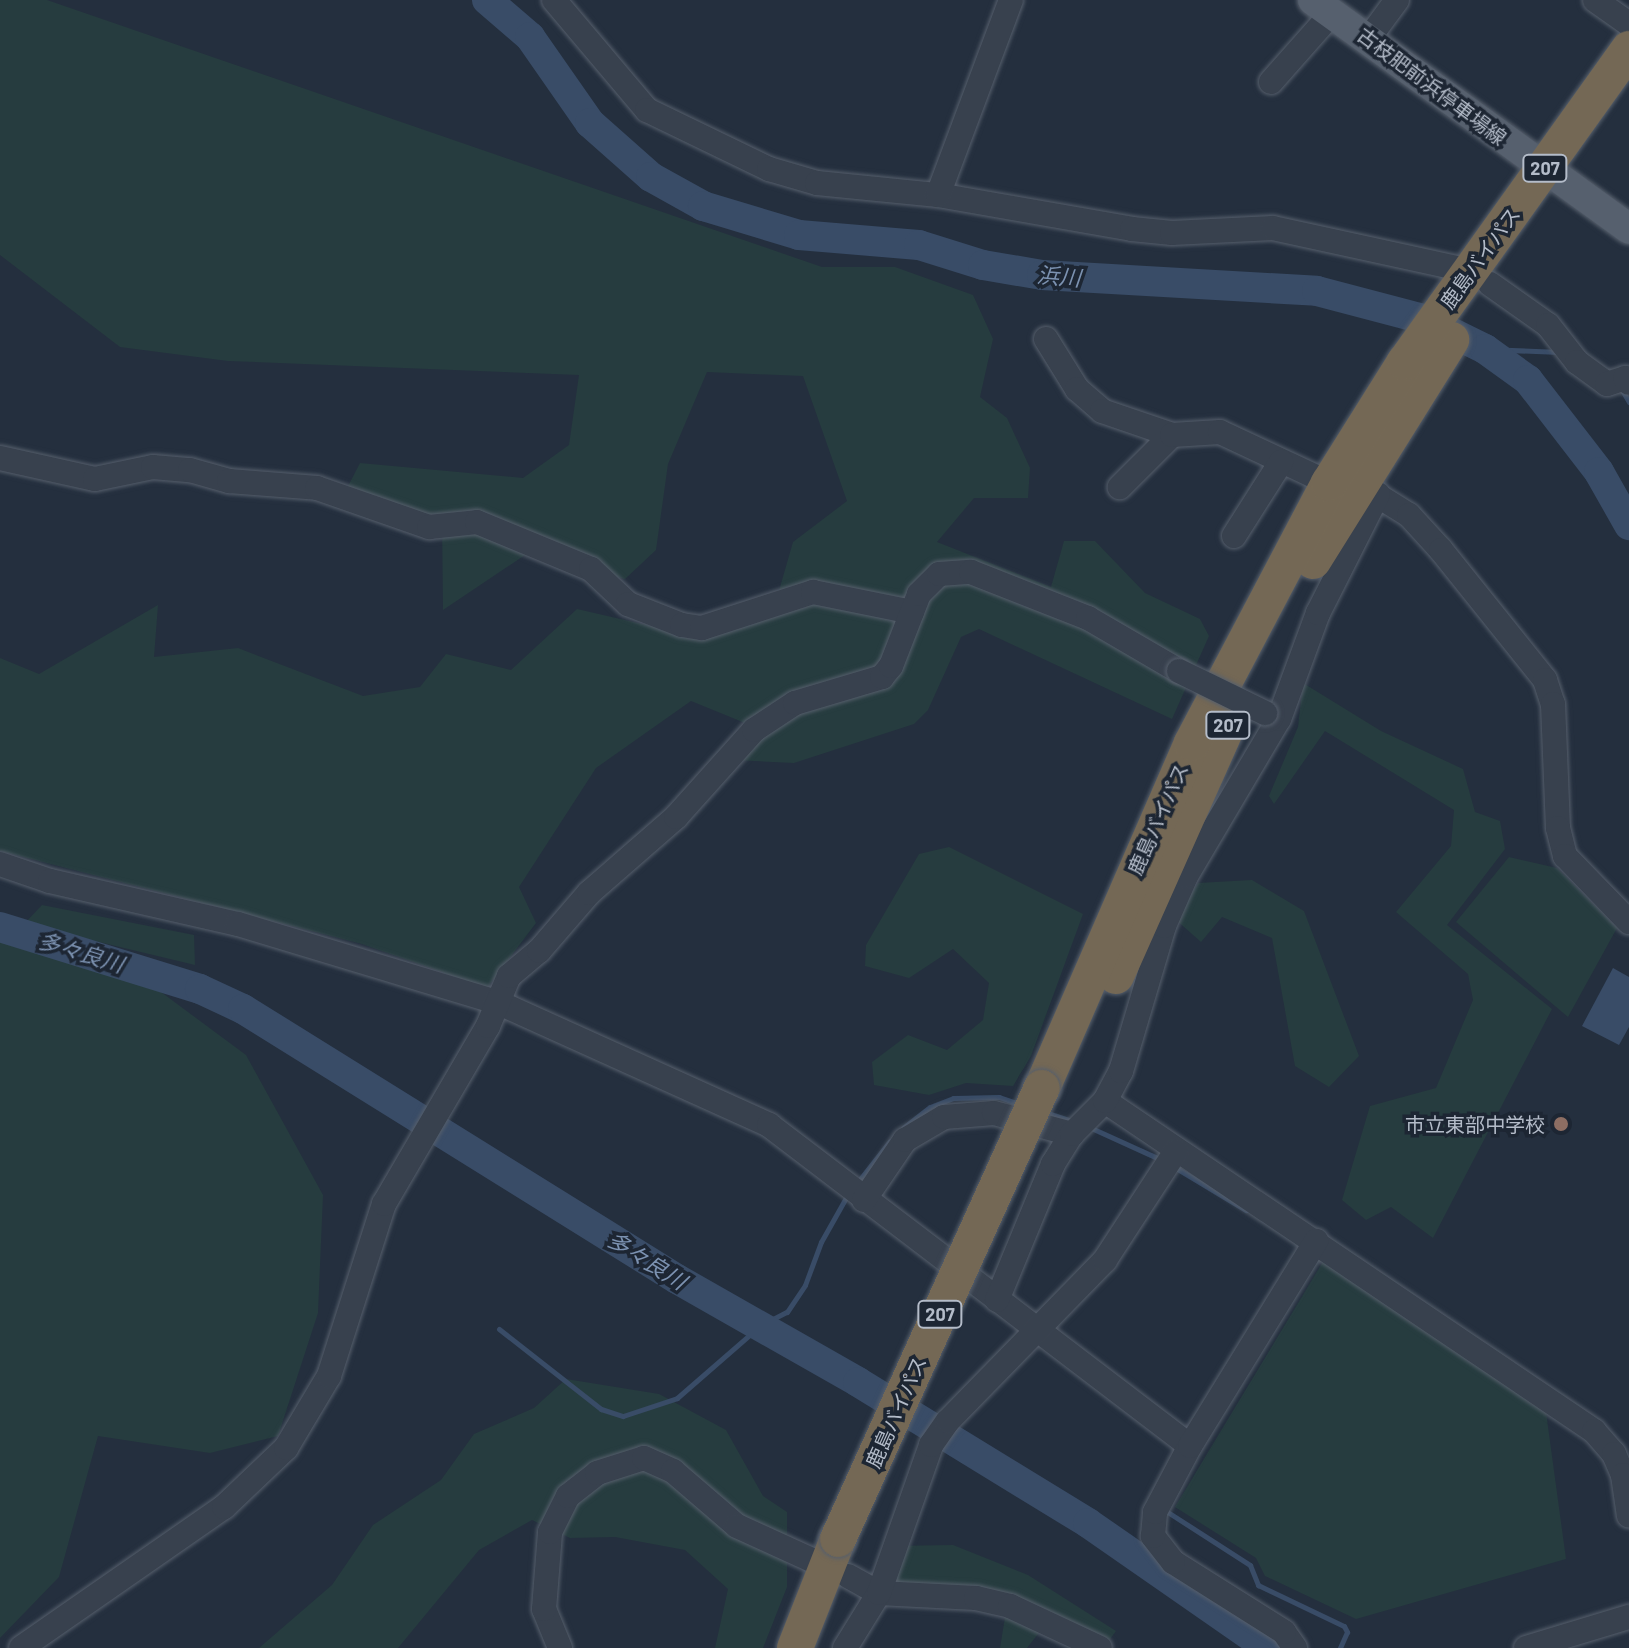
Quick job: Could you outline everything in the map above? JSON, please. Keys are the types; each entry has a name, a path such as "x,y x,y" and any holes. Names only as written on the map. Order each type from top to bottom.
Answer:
{"highway":[{"name":"鹿島バイパス","path":"1554,177 1629,49"},
{"name":"鹿島バイパス","path":"795,1648 843,1557 1052,1093 1192,743 1355,487 1417,366 1554,177 1629,91"},
{"name":"鹿島バイパス","path":"818,1648 843,1557"}],"main road":[{"name":"古枝肥前浜停車場線","path":"1322,7 1369,38 1554,177 1629,229"}],"street":[{"path":"554,0 647,110 769,169 817,183 938,195 1145,231 1273,228 1475,285 1548,325 1577,362 1620,382"},
{"path":"938,195 1011,0"},
{"path":"1369,38 1397,0"},
{"path":"1595,0 1629,24"},
{"path":"1271,82 1322,7"},
{"path":"1046,339 1077,389 1102,411 1172,435 1220,432 1281,462 1355,487 1409,515 1441,550 1545,680 1553,704 1558,828 1565,856 1629,922"},
{"path":"1120,487 1172,435"},
{"path":"0,458 95,479 153,467 190,470 229,481 317,488 429,527 477,522 591,569 628,604 692,627 702,628 813,592 912,612"},
{"path":"1234,536 1281,462"},
{"path":"997,1300 1053,1164 1072,1134 1105,1101 1121,1071 1164,926 1186,876 1272,716 1318,613 1355,487"},
{"path":"21,1648 224,1507 286,1448 329,1376 362,1259 423,1131 509,976 539,951 589,893 676,817 754,730 795,703 882,677 919,594 939,574 971,572 1088,618 1179,671 1272,716"},
{"path":"0,864 50,881 238,924 497,1002 769,1125 1190,1446"},
{"path":"1105,1101 1176,1151 1308,1253 1594,1431 1614,1454 1626,1475 1629,1516"},
{"path":"864,1200 905,1140 944,1117 994,1113 1072,1134"},
{"path":"845,1648 879,1593 931,1445 948,1421 1105,1260 1176,1151"},
{"path":"1295,1648 1284,1632 1173,1562 1153,1536 1155,1512 1190,1446 1308,1253"},
{"path":"560,1648 544,1609 550,1532 568,1496 597,1473 644,1458 673,1471 737,1526 843,1557 879,1593 976,1598 1010,1606 1100,1648"},
{"path":"1526,1648 1629,1617"}],"green space":[{"path":"0,0 47,0 822,267 895,267 973,295 993,339 980,397 1007,418 1030,468 1028,498 974,498 937,542 1051,587 1064,541 1095,541 1145,593 1200,619 1209,636 1172,719 979,629 961,637 928,710 914,724 794,763 734,760 745,723 691,701 596,768 519,887 536,923 487,988 362,944 0,851 0,658 39,674 158,605 154,657 238,648 363,696 420,687 446,654 511,670 577,609 690,635 774,608 793,542 847,501 803,376 707,372 668,464 656,550 625,579 525,555 443,610 442,520 346,490 360,463 523,478 569,445 579,375 228,361 120,347 0,255"},
{"path":"1303,683 1381,731 1463,769 1475,812 1500,821 1505,849 1447,925 1552,1009 1433,1238 1391,1207 1366,1220 1342,1200 1370,1106 1436,1088 1473,1000 1468,974 1396,912 1451,846 1454,810 1325,731 1274,804 1269,796 1298,727"},
{"path":"949,847 1083,914 1031,1056 1013,1086 966,1083 929,1095 874,1085 872,1062 908,1035 947,1050 983,1020 989,983 953,949 909,978 865,966 866,945 919,854"},
{"path":"1509,857 1557,868 1617,928 1568,1017 1456,922"},
{"path":"1252,880 1304,911 1359,1056 1329,1087 1295,1066 1272,938 1222,917 1201,942 1175,919 1198,883"},
{"path":"42,905 194,935 195,965 24,924"},
{"path":"0,937 161,992 246,1055 323,1195 318,1313 278,1436 210,1453 98,1436 59,1577 0,1638"},
{"path":"1324,1260 1546,1412 1566,1559 1356,1619 1265,1576 1256,1558 1175,1507"},
{"path":"566,1379 659,1394 726,1430 763,1496 787,1512 787,1587 763,1648 715,1648 728,1589 685,1550 615,1537 570,1538 532,1520 479,1550 398,1648 259,1648 332,1585 373,1525 441,1480 474,1434 534,1408"},
{"path":"953,1545 1028,1575 1116,1631 1105,1646 1052,1616 1027,1648 1000,1648 1006,1611 909,1598 876,1576 889,1546"}],"water":[{"path":"1613,968 1629,977 1629,1027 1619,1045 1582,1026"}],"waterway":[{"name":"浜川","path":"487,0 530,37 590,123 651,177 703,206 799,235 919,245 983,265 1042,275 1317,291 1424,319 1485,349 1528,380 1599,472 1629,525"},
{"path":"1485,349 1560,352"},
{"path":"1622,390 1629,402"},
{"name":"多々良川","path":"0,927 200,989 243,1009 677,1279 858,1382 1088,1523 1268,1648"},
{"path":"903,1128 930,1107 953,1098 999,1097 1019,1104"},
{"path":"1044,1112 1072,1121"},
{"path":"1089,1127 1164,1161"},
{"path":"857,1183 890,1141"},
{"path":"1176,1168 1246,1210"},
{"path":"499,1329 601,1409 623,1416 677,1398 761,1325 787,1312 805,1285 821,1242 848,1194"},
{"path":"1166,1511 1250,1565 1258,1585 1344,1626 1347,1632 1340,1648"}],"place":[{"name":"市立東部中学校","path":"1561,1124"}]}
